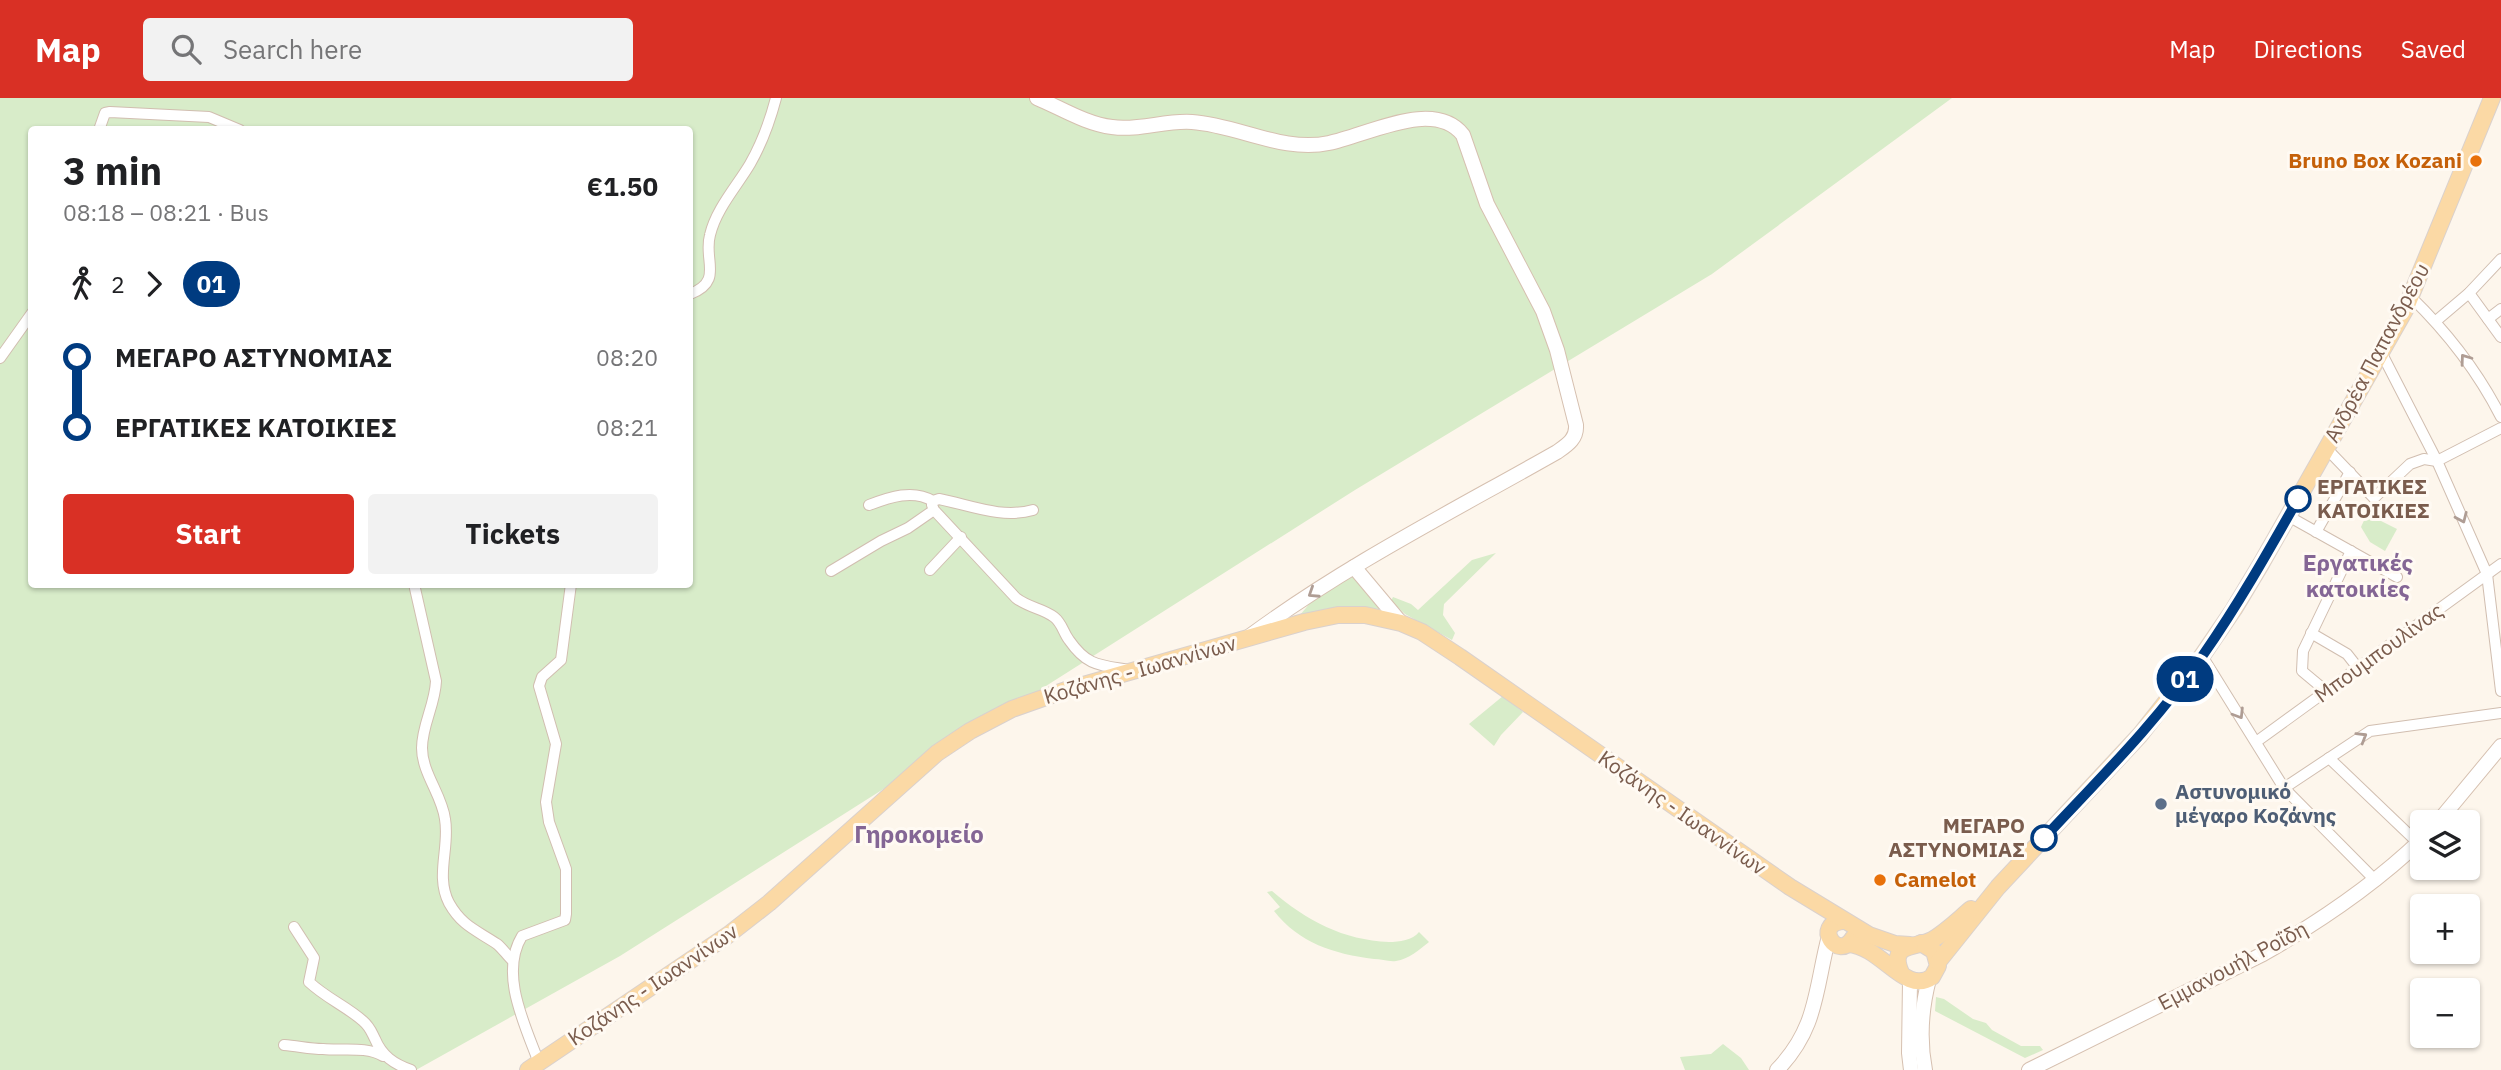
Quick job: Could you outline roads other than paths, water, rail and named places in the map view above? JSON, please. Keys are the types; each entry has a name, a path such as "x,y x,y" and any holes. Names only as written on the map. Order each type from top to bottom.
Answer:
{"main road":[{"name":"Ανδρέα Παπανδρέου","path":"1938,962 1998,887 2140,735 2202,656 2261,564 2411,297 2493,98"},
{"name":"Κοζάνης - Ιωαννίνων","path":"533,1066 738,927 953,741 992,718 1024,704 1135,671 1304,622 1347,615 1379,617 1422,632 1790,887 1874,938 1915,944"},
{"name":"Κοζάνης - Ιωαννίνων","path":"1790,887 1819,915 1837,940"},
{"name":"Ανδρέα Παπανδρέου","path":"1915,944 1929,942 1998,887"},
{"path":"1833,923 1847,923 1854,936 1837,940 1833,923"},
{"path":"1837,940 1866,948 1905,977 1918,983 1935,974 1938,962 1934,951 1915,944 1899,957 1898,965 1905,977"}],"street":[{"path":"693,293 708,283 711,269 709,236 718,214 764,138 776,98"},
{"path":"1037,98 1112,128 1192,122 1300,145 1329,143 1408,118 1441,117 1457,127 1462,135 1487,204 1543,311 1557,350 1577,432 1572,441 1354,567 1287,609 1247,639"},
{"path":"2493,98 2501,104"},
{"path":"100,126 105,113 118,112 209,117 230,126"},
{"path":"2436,321 2469,293 2501,259"},
{"path":"2469,293 2501,337"},
{"path":"2411,297 2436,321 2464,357 2490,395 2501,417"},
{"path":"2488,319 2501,309"},
{"path":"0,358 28,319"},
{"path":"2381,352 2437,461 2487,574 2501,691"},
{"path":"2490,395 2501,387"},
{"path":"2327,449 2374,498 2410,464 2424,459 2437,461 2501,428"},
{"path":"2316,532 2350,472"},
{"path":"869,505 898,495 919,494 934,505 1016,598 1030,608 1044,611 1059,621 1067,637 1084,659 1135,671"},
{"path":"831,571 908,528 939,499 973,509 1000,513 1033,510"},
{"path":"2288,516 2396,577"},
{"path":"930,570 961,537"},
{"path":"2326,691 2302,670 2303,651 2351,551"},
{"name":"Μπουμπουλίνας","path":"2256,742 2501,564"},
{"path":"1354,567 1401,623"},
{"path":"415,588 436,681 435,697 423,733 422,751 446,821 442,887 461,921 500,946 511,959 516,995 533,1066"},
{"path":"511,959 522,936 565,920 566,914 566,869 549,822 546,802 556,744 539,686 542,677 561,660 570,588"},
{"path":"2311,633 2347,654 2358,668"},
{"path":"2202,656 2284,788 2376,881"},
{"path":"2284,788 2370,731 2501,713"},
{"path":"2448,810 2501,746"},
{"path":"2329,758 2410,832"},
{"name":"Εμμανουήλ Ροΐδη","path":"2029,1070 2263,954 2329,914 2376,881 2410,850"},
{"path":"294,927 314,958 309,982 323,996 371,1028 386,1057"},
{"path":"1777,1070 1802,1040 1820,982 1837,940"},
{"path":"1905,977 1910,1070"},
{"path":"1925,1070 1920,1033 1929,979"},
{"path":"284,1045 368,1050 411,1070"}],"place":[{"name":"Bruno Box Kozani","path":"2476,161"},
{"name":"ΕΡΓΑΤΙΚΕΣ ΚΑΤΟΙΚΙΕΣ","path":"2298,499"},
{"name":"Αστυνομικό μέγαρο Κοζάνης","path":"2161,804"},
{"name":"ΜΕΓΑΡΟ ΑΣΤΥΝΟΜΙΑΣ","path":"2044,838"},
{"name":"Camelot","path":"1880,880"}],"district":[{"name":"Εργατικές κατοικίες","path":"2358,576"},
{"name":"Γηροκομείο","path":"919,835"}]}
